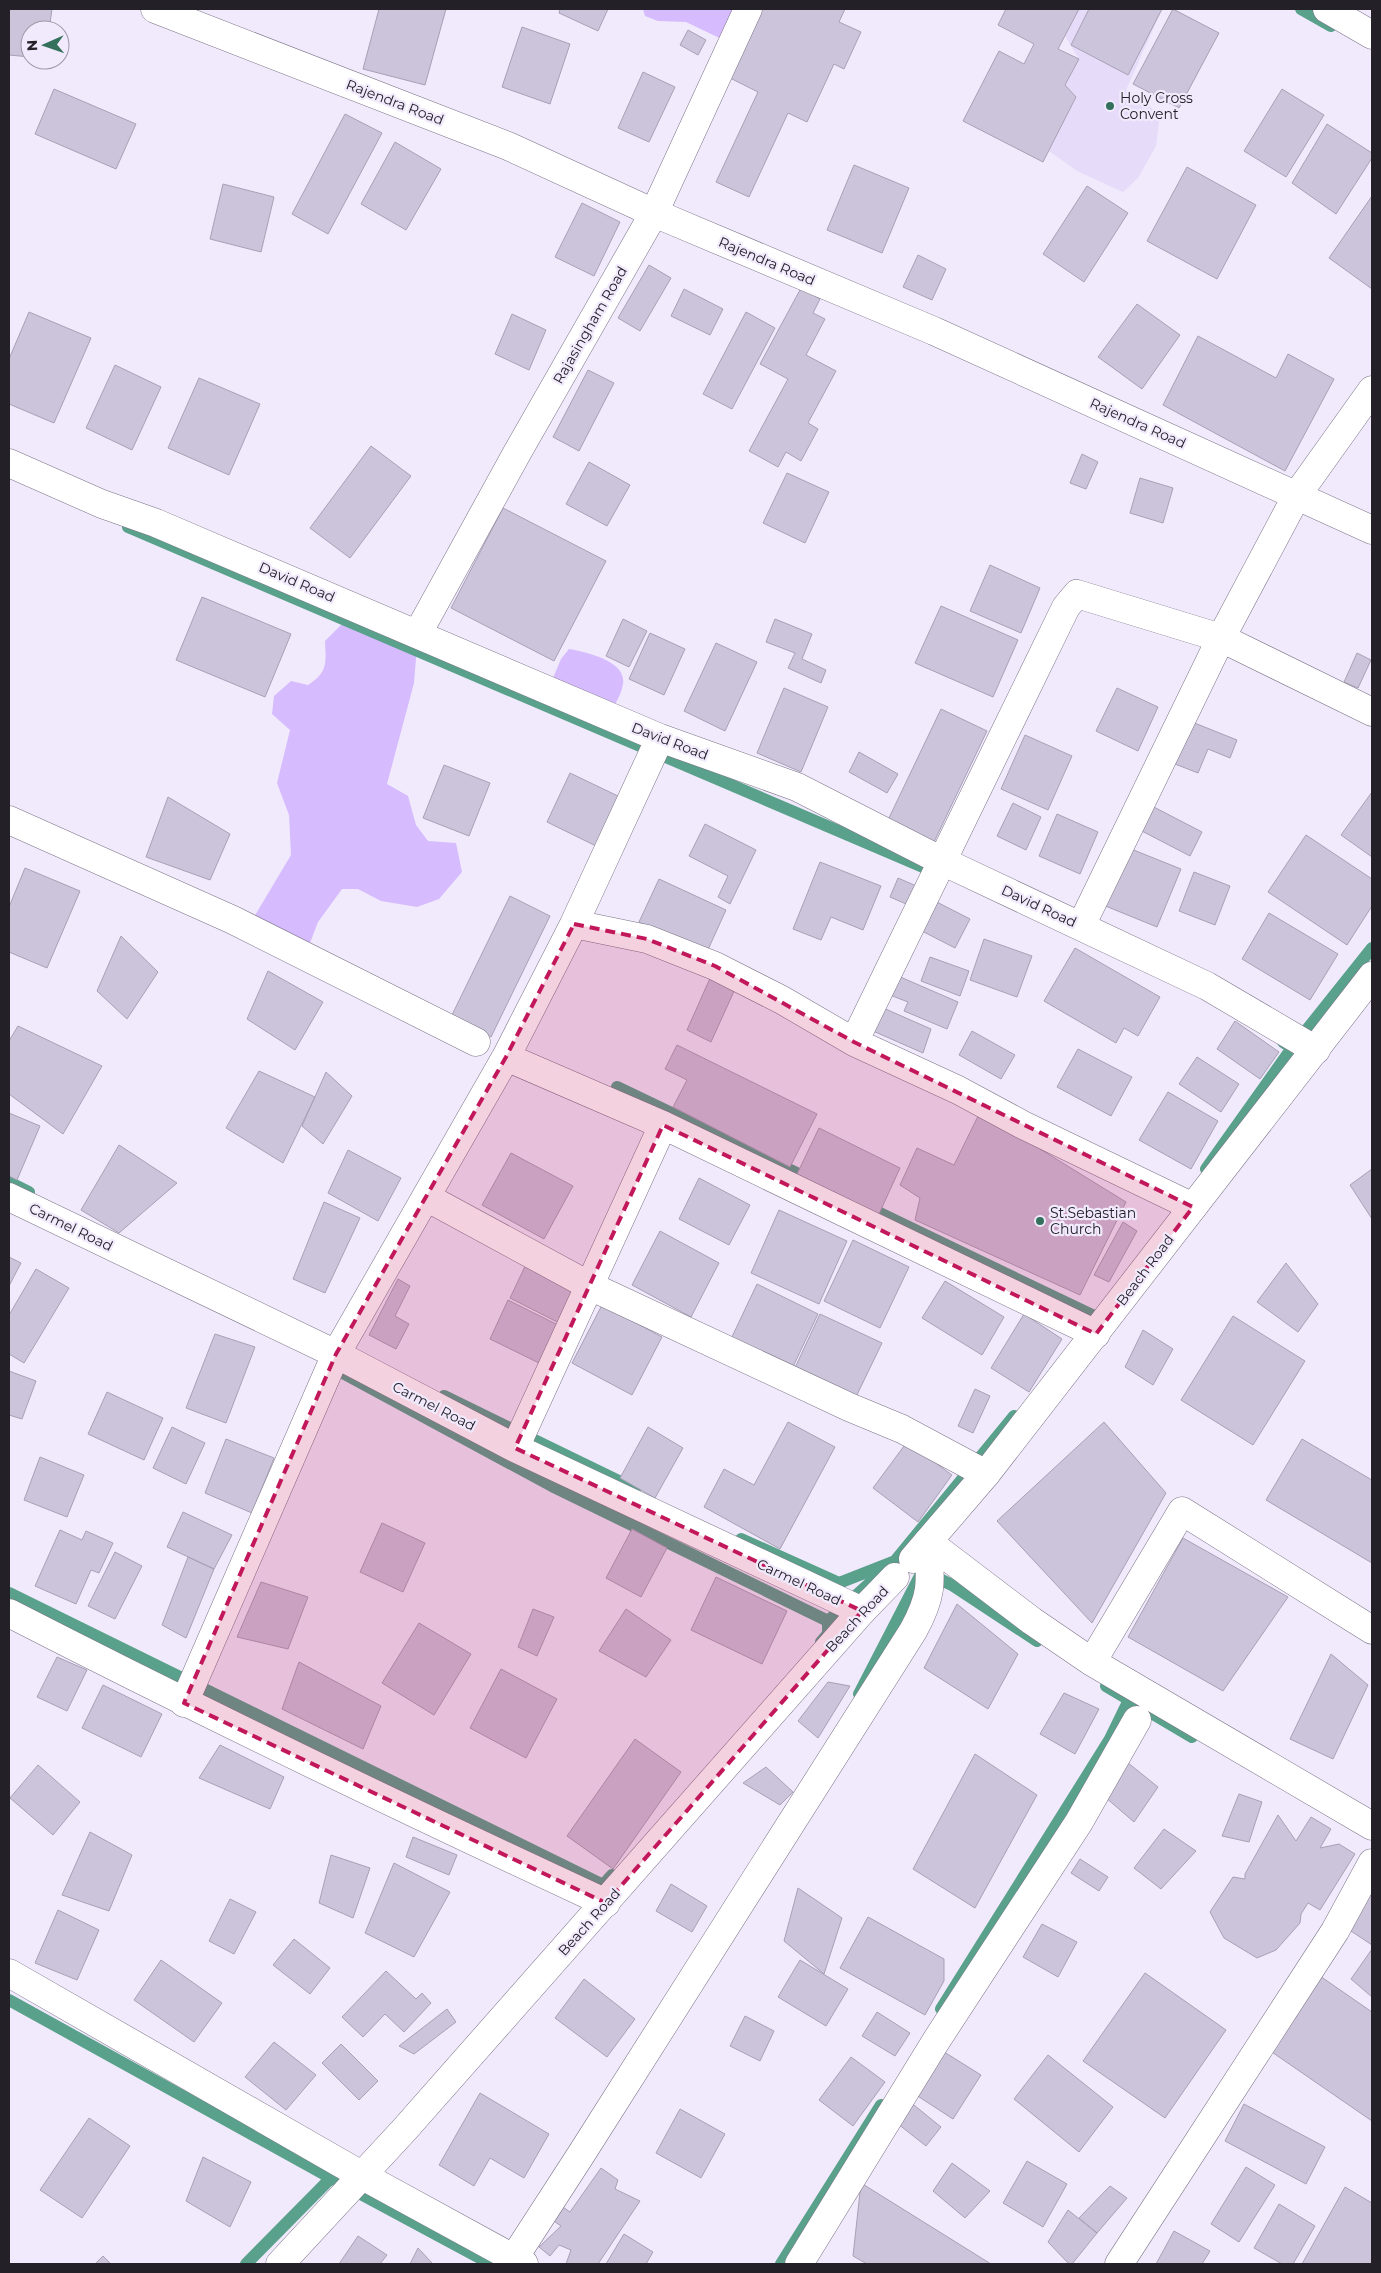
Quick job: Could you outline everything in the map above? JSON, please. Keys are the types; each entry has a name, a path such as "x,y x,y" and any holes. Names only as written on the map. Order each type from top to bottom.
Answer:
{"street":[{"name":"Rajendra Road","path":"155,9 508,146 654,213 934,332 1372,530"},
{"name":"Rajasingham Road","path":"418,633 517,453 654,213 748,9"},
{"path":"1327,9 1372,35"},
{"path":"1081,926 1221,638 1297,495 1372,390"},
{"name":"David Road","path":"9,462 102,504 156,522 660,738 796,787 942,861 1207,986 1316,1050"},
{"path":"854,1042 1066,607 1076,594 1221,638 1372,712"},
{"path":"184,1703 336,1354 506,1057 574,924 660,738"},
{"path":"9,820 233,920 476,1042"},
{"path":"574,924 647,939 715,966 782,1000 854,1042 958,1090 1032,1129 1193,1207"},
{"name":"Beach Road","path":"280,2264 363,2176 862,1611 912,1560 986,1474 1372,976"},
{"path":"506,1057 663,1125 1096,1334"},
{"path":"516,1448 663,1125"},
{"name":"Carmel Road","path":"9,1197 336,1354 516,1448 862,1611"},
{"path":"426,1197 590,1286 849,1407 902,1429 986,1474"},
{"path":"1092,1662 1182,1511 1372,1630"},
{"path":"912,1560 1032,1621 1092,1662 1372,1826"},
{"path":"9,1972 363,2176 519,2261 582,2153 913,1631 924,1610 931,1584 912,1560"},
{"path":"9,1613 184,1703 606,1903"},
{"path":"799,2264 936,2041 1079,1822 1137,1720"},
{"path":"1119,2264 1335,1930 1372,1863"}],"highlighted area":[{"path":"574,924 647,939 715,966 854,1042 1193,1207 1096,1334 663,1125 515,1448 862,1611 606,1903 184,1703 336,1354 506,1057"}],"shaded area":[{"path":"643,9 748,9 732,44 686,22 658,21 645,16"},
{"name":"Holy Cross Convent","path":"1079,9 1162,9 1126,90 1160,114 1156,146 1138,178 1123,192 1077,171 1049,151 1076,97 1065,85 1079,59 1065,36"},
{"path":"358,608 418,633 414,683 387,784 408,796 416,825 428,841 456,843 462,872 439,899 417,907 381,901 358,889 342,889 318,922 305,956 248,927 291,855 289,815 277,783 290,730 272,714 274,696 291,681 308,685 319,676 325,661 325,641"},
{"path":"569,649 595,655 619,669 623,676 623,684 617,701 608,716 553,678 561,659"}],"building":[{"path":"9,9 52,9 50,20 20,20 20,56 9,55"},
{"path":"379,9 446,9 425,85 363,69"},
{"path":"560,9 608,9 598,31 559,13"},
{"path":"760,9 845,9 839,22 861,32 844,69 834,64 807,122 788,113 749,197 716,182 758,92 728,77"},
{"path":"1006,9 1079,9 1058,49 1079,59 1065,85 1076,97 1043,162 963,121 999,51 1024,64 1034,44 998,25"},
{"path":"1089,9 1162,9 1128,75 1071,45"},
{"path":"1173,9 1219,33 1179,108 1133,84"},
{"path":"522,27 570,44 550,104 502,87"},
{"path":"688,30 706,40 698,55 680,45"},
{"path":"643,72 675,87 649,142 618,128"},
{"path":"54,89 136,124 116,169 35,134"},
{"path":"1282,89 1324,115 1286,177 1244,151"},
{"path":"345,114 382,133 328,234 292,214"},
{"path":"1327,124 1372,153 1372,158 1336,214 1292,183"},
{"path":"395,142 441,169 406,230 361,204"},
{"path":"854,165 909,188 882,253 827,230"},
{"path":"1187,167 1256,205 1217,279 1147,241"},
{"path":"223,184 274,197 261,252 210,239"},
{"path":"1087,186 1128,213 1084,282 1043,254"},
{"path":"1372,196 1372,289 1329,258"},
{"path":"582,203 620,222 594,276 555,257"},
{"path":"918,255 946,269 932,300 903,287"},
{"path":"649,265 671,278 640,331 618,318"},
{"path":"801,288 820,299 813,313 825,319 806,355 836,371 808,423 818,429 801,461 786,452 778,467 749,451 788,379 760,364"},
{"path":"684,289 723,309 710,335 671,316"},
{"path":"1137,304 1180,335 1142,389 1098,357"},
{"path":"29,312 91,338 54,423 9,404 9,359"},
{"path":"746,312 775,328 732,409 703,394"},
{"path":"512,314 546,330 529,370 495,354"},
{"path":"1198,336 1276,378 1288,354 1334,379 1285,471 1163,405"},
{"path":"115,365 161,387 132,450 86,428"},
{"path":"588,370 614,383 579,451 553,437"},
{"path":"199,378 260,404 229,475 168,448"},
{"path":"371,446 411,476 350,558 310,528"},
{"path":"1082,454 1098,462 1086,489 1070,483"},
{"path":"589,462 630,485 607,526 566,504"},
{"path":"787,473 829,492 805,543 763,523"},
{"path":"1140,478 1173,488 1163,523 1130,513"},
{"path":"503,508 606,561 554,661 451,608"},
{"path":"990,565 1040,588 1021,633 970,611"},
{"path":"202,597 291,634 265,697 176,660"},
{"path":"941,606 1018,640 993,697 915,663"},
{"path":"623,619 647,631 629,667 606,656"},
{"path":"775,619 812,634 802,659 826,670 821,683 788,668 795,653 766,642"},
{"path":"650,633 685,649 664,695 629,679"},
{"path":"716,643 757,662 725,731 684,711"},
{"path":"1357,653 1371,660 1358,688 1344,682"},
{"path":"784,688 828,707 801,772 757,753"},
{"path":"1117,688 1158,707 1138,751 1096,731"},
{"path":"941,709 987,731 934,842 888,820"},
{"path":"1192,722 1237,740 1230,758 1208,749 1198,773 1175,764"},
{"path":"1025,735 1072,756 1048,810 1001,789"},
{"path":"859,752 898,774 887,793 849,772"},
{"path":"444,765 490,783 469,836 423,818"},
{"path":"570,773 620,797 596,846 547,822"},
{"path":"1372,792 1372,857 1341,835"},
{"path":"168,797 230,834 210,880 146,857"},
{"path":"1013,803 1041,817 1026,850 997,836"},
{"path":"1150,805 1202,832 1190,856 1138,829"},
{"path":"1057,814 1098,832 1080,874 1039,856"},
{"path":"705,824 756,850 730,904 718,897 728,876 689,856"},
{"path":"1306,835 1372,879 1372,906 1347,945 1268,892"},
{"path":"1126,847 1181,869 1157,927 1103,905"},
{"path":"820,862 881,886 863,930 831,917 821,940 793,929"},
{"path":"25,868 80,891 47,968 9,952 9,907"},
{"path":"1194,872 1230,886 1215,925 1179,911"},
{"path":"898,878 921,888 913,907 890,897"},
{"path":"659,879 726,910 706,954 639,922"},
{"path":"510,896 550,916 491,1037 451,1017"},
{"path":"931,899 970,919 955,948 916,928"},
{"path":"1269,913 1338,954 1310,1000 1242,959"},
{"path":"121,936 158,972 127,1019 97,991"},
{"path":"984,939 1032,956 1017,997 970,980"},
{"path":"1075,948 1160,997 1138,1036 1124,1028 1116,1043 1044,1001"},
{"path":"930,957 969,971 960,996 921,981"},
{"path":"268,971 323,1002 295,1050 247,1019"},
{"path":"711,976 736,987 711,1042 687,1030"},
{"path":"898,976 958,1002 947,1029 904,1011 908,1002 890,995"},
{"path":"881,1007 931,1029 923,1053 873,1031"},
{"path":"1235,1021 1279,1052 1260,1079 1217,1049"},
{"path":"18,1026 102,1066 63,1134 9,1094 9,1041"},
{"path":"972,1031 1015,1055 1001,1079 959,1055"},
{"path":"677,1045 817,1114 790,1167 673,1107 687,1080 665,1069"},
{"path":"1078,1049 1132,1077 1111,1116 1057,1087"},
{"path":"1197,1057 1239,1084 1221,1112 1179,1084"},
{"path":"259,1071 315,1097 283,1163 226,1128"},
{"path":"326,1072 352,1096 323,1144 302,1126"},
{"path":"1168,1092 1218,1121 1191,1169 1139,1140"},
{"path":"980,1112 1126,1202 1080,1295 915,1220 920,1198 900,1185 917,1148 954,1165"},
{"path":"9,1113 40,1126 17,1180 9,1176"},
{"path":"819,1128 900,1168 879,1214 797,1174"},
{"path":"119,1145 177,1183 119,1233 81,1210"},
{"path":"348,1150 401,1178 378,1221 328,1193"},
{"path":"511,1153 573,1186 544,1239 482,1205"},
{"path":"1372,1169 1372,1219 1350,1185"},
{"path":"699,1178 750,1205 729,1245 679,1219"},
{"path":"324,1202 360,1218 325,1293 293,1279"},
{"path":"779,1210 847,1241 819,1304 751,1273"},
{"path":"1123,1222 1137,1231 1109,1282 1094,1275"},
{"path":"660,1231 719,1263 691,1317 632,1285"},
{"path":"853,1240 909,1267 880,1328 824,1301"},
{"path":"9,1257 21,1263 9,1286"},
{"path":"528,1260 582,1286 563,1325 510,1298"},
{"path":"1286,1263 1318,1304 1298,1332 1257,1302"},
{"path":"36,1269 69,1288 24,1363 9,1354 9,1315"},
{"path":"398,1279 410,1286 395,1316 409,1324 396,1349 369,1335"},
{"path":"945,1281 1004,1317 982,1355 922,1318"},
{"path":"757,1284 818,1314 791,1371 730,1341"},
{"path":"508,1300 562,1327 543,1365 490,1339"},
{"path":"602,1305 662,1337 632,1395 572,1363"},
{"path":"820,1314 882,1343 854,1401 793,1372"},
{"path":"1024,1314 1062,1339 1029,1392 991,1368"},
{"path":"1233,1316 1305,1361 1253,1445 1181,1400"},
{"path":"1143,1330 1173,1349 1153,1385 1125,1367"},
{"path":"215,1334 255,1347 226,1423 186,1408"},
{"path":"9,1371 36,1381 22,1419 9,1415"},
{"path":"975,1389 990,1396 973,1433 958,1426"},
{"path":"107,1392 163,1418 144,1460 88,1434"},
{"path":"788,1422 835,1447 780,1549 704,1507 724,1469 754,1485"},
{"path":"1104,1422 1166,1493 1092,1623 997,1521"},
{"path":"172,1427 205,1443 186,1484 153,1468"},
{"path":"648,1427 683,1448 655,1498 620,1478"},
{"path":"226,1439 274,1458 252,1513 205,1493"},
{"path":"1302,1439 1372,1480 1372,1563 1266,1500"},
{"path":"907,1442 952,1475 918,1522 873,1488"},
{"path":"40,1457 84,1475 67,1517 24,1500"},
{"path":"183,1512 232,1535 214,1569 167,1547"},
{"path":"382,1523 425,1543 403,1592 360,1572"},
{"path":"632,1529 667,1548 641,1597 606,1578"},
{"path":"60,1530 82,1540 86,1531 113,1543 99,1573 91,1570 76,1604 35,1586"},
{"path":"1183,1538 1288,1597 1223,1691 1128,1637"},
{"path":"115,1552 142,1566 115,1619 88,1606"},
{"path":"188,1557 214,1569 186,1638 162,1625"},
{"path":"716,1577 787,1611 762,1664 691,1630"},
{"path":"261,1582 308,1597 288,1649 237,1637"},
{"path":"957,1604 1018,1654 988,1709 924,1668"},
{"path":"533,1609 554,1617 537,1656 518,1647"},
{"path":"626,1609 671,1640 646,1677 599,1651"},
{"path":"419,1623 471,1654 434,1715 382,1683"},
{"path":"1331,1654 1368,1685 1333,1759 1290,1739"},
{"path":"57,1657 87,1670 67,1711 37,1697"},
{"path":"299,1662 381,1706 363,1749 282,1709"},
{"path":"501,1669 557,1699 526,1758 470,1728"},
{"path":"828,1682 850,1686 818,1738 798,1721"},
{"path":"103,1685 162,1714 141,1757 82,1728"},
{"path":"1064,1693 1099,1709 1075,1754 1040,1734"},
{"path":"635,1739 681,1772 613,1869 567,1836"},
{"path":"220,1745 284,1777 270,1809 199,1778"},
{"path":"975,1754 1037,1795 975,1908 913,1869"},
{"path":"1127,1762 1158,1787 1134,1822 1105,1797"},
{"path":"38,1765 80,1802 53,1835 10,1798"},
{"path":"766,1767 793,1792 780,1805 743,1783"},
{"path":"1239,1794 1262,1802 1249,1842 1222,1836"},
{"path":"1278,1815 1296,1841 1311,1817 1331,1829 1320,1848 1339,1844 1355,1854 1320,1910 1308,1903 1301,1914 1300,1923 1276,1950 1257,1958 1224,1938 1210,1912 1233,1877 1245,1879 1245,1874"},
{"path":"1164,1829 1196,1851 1161,1889 1134,1868"},
{"path":"90,1832 132,1855 109,1911 62,1895"},
{"path":"413,1837 457,1855 449,1875 406,1857"},
{"path":"331,1855 370,1868 353,1918 319,1903"},
{"path":"1080,1859 1108,1877 1099,1891 1071,1873"},
{"path":"394,1863 450,1892 414,1957 365,1933"},
{"path":"671,1884 707,1906 692,1932 656,1911"},
{"path":"1372,1885 1372,1945 1345,1927"},
{"path":"798,1888 842,1918 824,1974 784,1941"},
{"path":"230,1899 256,1912 234,1954 209,1941"},
{"path":"58,1910 99,1930 77,1980 35,1963"},
{"path":"868,1917 944,1959 944,1981 925,2015 840,1968"},
{"path":"1042,1924 1077,1942 1058,1977 1023,1957"},
{"path":"294,1939 330,1968 310,1994 273,1965"},
{"path":"1372,1949 1372,1997 1351,1979"},
{"path":"161,1960 222,2003 194,2042 134,2000"},
{"path":"800,1960 848,1989 826,2026 778,1997"},
{"path":"386,1971 416,1999 422,1993 431,2003 404,2032 385,2014 363,2037 342,2017"},
{"path":"1145,1973 1226,2030 1165,2118 1083,2061"},
{"path":"1317,1974 1372,2012 1372,2121 1266,2048"},
{"path":"584,1979 635,2019 607,2057 555,2018"},
{"path":"447,2009 456,2022 414,2054 399,2046"},
{"path":"877,2012 910,2033 895,2056 862,2036"},
{"path":"745,2016 774,2031 760,2061 730,2046"},
{"path":"274,2042 316,2075 286,2110 245,2077"},
{"path":"341,2044 378,2081 359,2100 322,2063"},
{"path":"941,2050 981,2075 953,2119 913,2093"},
{"path":"1048,2055 1113,2107 1079,2152 1014,2099"},
{"path":"851,2057 885,2082 853,2126 819,2100"},
{"path":"480,2093 549,2134 524,2178 490,2158 474,2186 439,2165"},
{"path":"909,2101 941,2127 926,2146 893,2120"},
{"path":"1244,2104 1325,2147 1306,2184 1225,2141"},
{"path":"680,2109 725,2134 701,2178 656,2153"},
{"path":"89,2118 130,2146 82,2218 40,2190"},
{"path":"203,2157 251,2182 230,2227 186,2201"},
{"path":"1027,2161 1067,2184 1043,2227 1003,2203"},
{"path":"952,2163 990,2191 965,2218 933,2191"},
{"path":"1246,2167 1275,2185 1239,2242 1211,2224"},
{"path":"601,2168 618,2180 615,2189 640,2201 598,2264 566,2264 571,2250 559,2245 550,2256 539,2247 561,2226 548,2217 557,2203 570,2212"},
{"path":"861,2183 991,2264 867,2264 853,2256"},
{"path":"1110,2186 1127,2198 1097,2233 1079,2218"},
{"path":"1345,2187 1372,2203 1372,2264 1302,2264"},
{"path":"1279,2204 1315,2226 1293,2264 1282,2264 1254,2248"},
{"path":"1068,2210 1097,2233 1072,2264 1069,2264 1048,2242"},
{"path":"1174,2231 1210,2251 1202,2264 1156,2264"},
{"path":"624,2234 653,2252 646,2264 606,2264"},
{"path":"358,2236 387,2255 380,2264 339,2264"},
{"path":"418,2248 433,2264 410,2264"},
{"path":"103,2256 111,2264 95,2264"}],"waterway":[{"path":"1301,9 1331,26"},
{"path":"128,527 937,873"},
{"path":"1297,1042 1372,948"},
{"path":"1206,1169 1292,1048 1283,1042"},
{"path":"617,1087 811,1180"},
{"path":"9,1182 29,1192"},
{"path":"865,1206 1094,1316"},
{"path":"328,1365 552,1486 828,1621"},
{"path":"444,1396 635,1489"},
{"path":"741,1539 839,1583 895,1561 1014,1416"},
{"path":"859,1694 923,1570"},
{"path":"821,1642 828,1634 828,1621 881,1573"},
{"path":"929,1574 952,1585 1037,1641"},
{"path":"9,1593 603,1885 612,1875"},
{"path":"1106,1686 1192,1737"},
{"path":"941,2009 1110,1739 1129,1700"},
{"path":"9,2000 491,2264"},
{"path":"781,2264 881,2105"},
{"path":"246,2264 331,2178"}],"place":[{"name":"Holy Cross Convent","path":"1110,106"},
{"name":"St.Sebastian Church","path":"1040,1221"}]}
